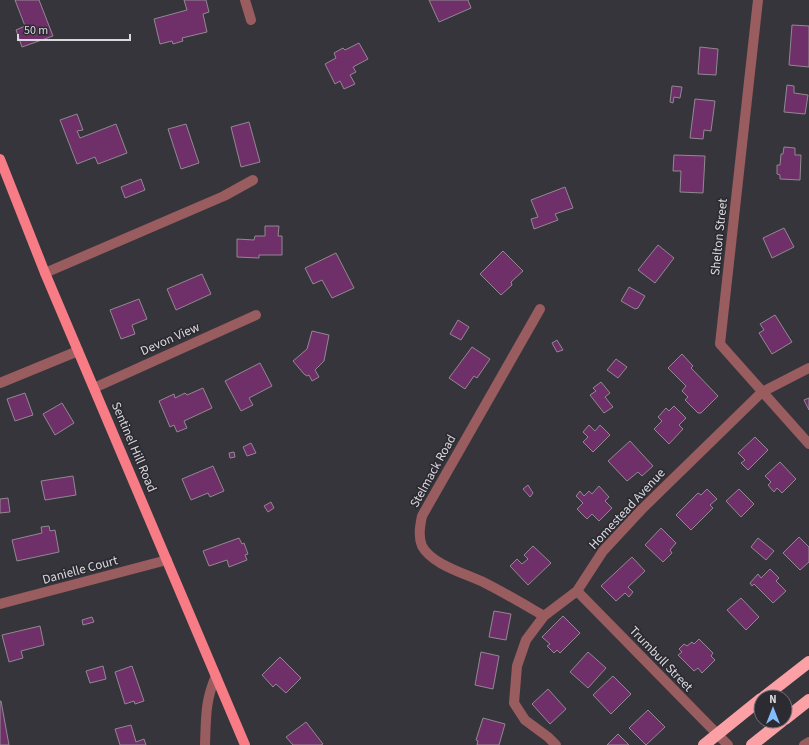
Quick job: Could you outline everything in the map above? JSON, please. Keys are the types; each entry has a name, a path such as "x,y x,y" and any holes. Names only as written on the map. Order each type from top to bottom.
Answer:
{"highway":[{"path":"774,689 809,662"},
{"path":"793,713 809,700"},
{"path":"704,745 753,705"},
{"path":"752,745 772,729"}],"main road":[{"name":"Sentinel Hill Road","path":"0,160 45,273 245,745"}],"street":[{"path":"245,0 251,20"},
{"name":"Shelton Street","path":"758,0 720,344 809,444"},
{"path":"45,273 224,196 252,180"},
{"name":"Stelmack Road","path":"540,310 422,516 419,531 422,546 432,557 457,571 484,582 544,616"},
{"name":"Devon View","path":"94,388 256,315"},
{"path":"0,382 78,351"},
{"name":"Homestead Avenue","path":"556,745 548,737 525,720 514,703 517,666 526,640 544,616 577,591 603,551 642,509 762,392 809,368"},
{"name":"Danielle Court","path":"0,604 167,560"},
{"name":"Trumbull Street","path":"577,591 728,745"},
{"path":"205,745 208,692 216,676"},
{"path":"804,745 809,742"}],"building":[{"path":"15,0 39,0 53,36 22,47 16,30 25,26"},
{"path":"184,0 206,0 209,12 203,14 207,32 182,38 183,41 173,44 172,41 160,44 154,19 187,10"},
{"path":"429,0 468,0 471,8 439,22"},
{"path":"792,25 809,26 809,67 789,65"},
{"path":"359,43 368,59 353,67 356,72 350,75 355,84 344,89 340,81 335,84 325,64 336,58 334,53 343,48 345,50"},
{"path":"700,47 718,49 716,75 698,74"},
{"path":"787,85 794,86 794,93 808,95 805,114 784,112"},
{"path":"672,86 682,87 680,98 674,97 673,103 670,102"},
{"path":"695,99 715,101 711,131 704,130 703,139 690,138"},
{"path":"77,114 83,130 77,131 80,138 116,124 127,153 98,164 95,157 77,164 60,120"},
{"path":"249,122 260,162 241,167 231,127"},
{"path":"186,124 199,163 181,169 168,129"},
{"path":"784,147 795,148 795,155 801,155 800,180 780,179 780,175 777,174 777,165 780,165 781,154 783,154"},
{"path":"674,155 705,156 703,193 680,192 681,171 673,171"},
{"path":"141,179 145,190 125,198 121,187"},
{"path":"565,187 573,208 555,214 558,220 534,229 531,219 538,217 531,200"},
{"path":"265,226 279,226 278,236 282,236 282,255 259,255 259,258 237,257 237,239 254,240 255,236 265,236"},
{"path":"784,228 794,247 772,258 763,238"},
{"path":"658,245 674,258 655,283 638,270"},
{"path":"503,251 523,271 511,282 512,285 501,295 480,274"},
{"path":"336,253 354,288 332,298 322,280 313,284 305,268"},
{"path":"202,274 211,294 176,310 167,289"},
{"path":"629,287 645,296 638,308 635,309 621,301"},
{"path":"139,299 147,319 132,325 135,334 121,339 110,310"},
{"path":"775,315 792,342 772,354 759,333 764,330 760,324"},
{"path":"458,320 469,327 461,340 450,334"},
{"path":"312,331 329,335 324,361 315,370 319,377 312,381 309,375 307,376 304,374 293,361 307,349"},
{"path":"557,340 563,350 557,352 552,343"},
{"path":"472,347 490,359 477,378 474,376 465,389 449,378"},
{"path":"682,354 693,366 691,368 718,396 701,413 698,413 685,400 688,397 682,391 686,386 668,368"},
{"path":"616,359 627,367 618,378 607,370"},
{"path":"260,363 272,386 249,398 253,405 241,411 225,381"},
{"path":"601,382 610,393 605,397 613,407 604,413 590,395 596,391 593,388"},
{"path":"203,388 212,408 184,421 187,428 177,432 174,425 170,427 159,401 174,394 175,398 185,393 187,395"},
{"path":"25,393 33,415 15,421 7,399"},
{"path":"809,398 809,410 804,400"},
{"path":"62,403 74,423 55,435 43,414"},
{"path":"674,406 686,418 679,425 683,429 669,444 654,429 662,421 658,417 666,408 669,411"},
{"path":"589,425 595,431 600,425 610,435 593,452 583,442 588,437 583,432"},
{"path":"755,437 768,450 748,470 741,463 745,460 738,453"},
{"path":"630,441 653,466 642,476 638,472 627,481 608,461"},
{"path":"251,443 256,453 247,456 243,447"},
{"path":"234,452 235,457 230,458 229,453"},
{"path":"780,462 796,479 782,493 777,488 774,492 768,485 771,482 765,476"},
{"path":"213,466 224,491 210,497 208,493 191,500 182,479"},
{"path":"73,476 76,495 45,500 41,481"},
{"path":"528,485 533,493 530,497 523,489"},
{"path":"599,486 609,497 605,501 612,508 599,521 592,514 587,519 577,509 583,503 576,496 580,491 584,496 589,491 592,494"},
{"path":"707,489 717,499 710,505 713,508 691,530 676,515 698,493 701,495"},
{"path":"739,489 754,504 741,517 726,501"},
{"path":"8,498 10,512 0,513 0,499"},
{"path":"271,502 274,508 268,512 264,506"},
{"path":"49,526 50,531 55,530 59,552 17,561 12,540 42,533 41,527"},
{"path":"661,528 676,543 670,550 672,553 663,562 645,545"},
{"path":"799,537 809,547 809,562 800,570 783,553"},
{"path":"239,538 242,544 244,543 248,554 245,555 247,560 229,567 227,560 209,566 203,551"},
{"path":"758,538 774,551 766,560 751,547"},
{"path":"533,546 551,563 528,585 510,566 517,559 522,564 528,559 524,555"},
{"path":"632,557 645,571 628,587 633,592 629,597 625,593 616,601 601,586"},
{"path":"770,569 779,578 776,581 786,591 773,603 754,584 752,586 750,583 758,574 761,578"},
{"path":"741,598 759,617 746,630 727,610"},
{"path":"494,611 511,614 506,640 489,637"},
{"path":"563,616 580,633 560,653 557,650 554,653 547,646 550,644 542,637"},
{"path":"92,617 94,622 83,625 82,620"},
{"path":"40,626 44,645 21,651 23,658 9,662 2,635"},
{"path":"699,639 713,653 711,656 715,660 702,673 698,668 694,671 678,655 682,652 679,649 684,644 687,646 692,642 694,644"},
{"path":"481,652 499,656 493,689 475,685"},
{"path":"588,652 606,668 588,688 570,672"},
{"path":"280,657 301,678 286,693 276,684 273,687 262,675"},
{"path":"103,666 106,679 90,683 86,671"},
{"path":"132,666 144,701 135,704 134,701 125,704 115,672"},
{"path":"613,676 631,694 611,714 593,695"},
{"path":"548,689 566,709 550,724 532,704"},
{"path":"1,701 9,745 0,745"},
{"path":"648,710 665,727 646,745 629,728"},
{"path":"483,718 505,724 499,745 477,745 478,741 476,740"},
{"path":"306,722 323,744 293,745 286,737"},
{"path":"131,725 136,742 144,739 146,745 120,745 115,729"},
{"path":"618,734 629,745 607,745"}]}
